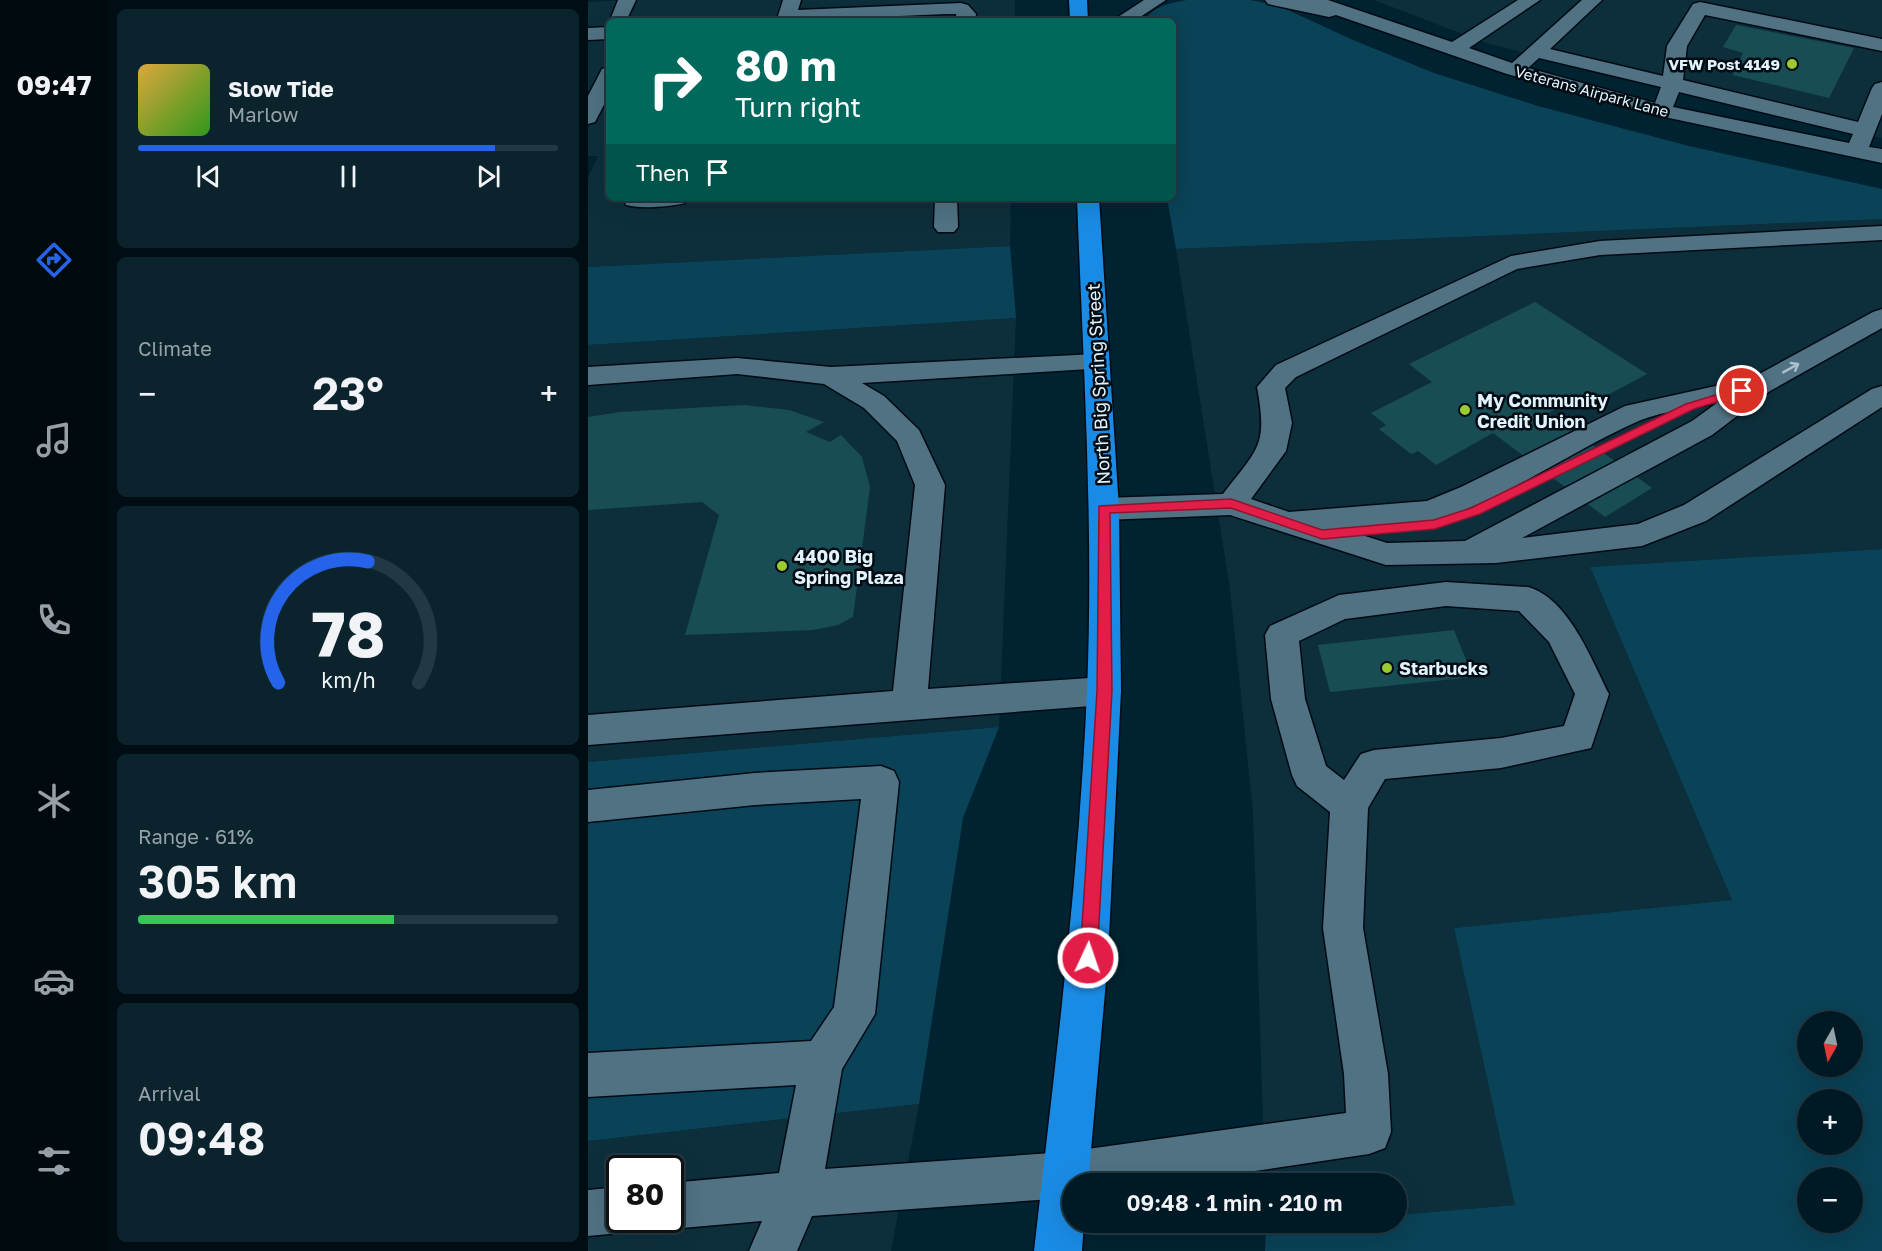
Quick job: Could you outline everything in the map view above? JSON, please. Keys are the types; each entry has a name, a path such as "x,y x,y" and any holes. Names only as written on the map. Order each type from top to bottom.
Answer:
{"highway":[{"path":"1078,0 1079,18"},
{"name":"North Big Spring Street","path":"1066,1173 1088,958 1104,691 1104,509 1088,201"},
{"name":"North Big Spring Street","path":"1058,1251 1062,1213"}],"street":[{"path":"618,18 627,0"},
{"path":"1126,18 1157,0"},
{"path":"1275,0 1364,18"},
{"name":"Veterans Airpark Lane","path":"1310,0 1514,70 1662,111 1882,156"},
{"path":"1454,49 1531,0"},
{"path":"1514,70 1593,0"},
{"path":"788,12 946,8 960,9 967,14 966,18"},
{"path":"1662,111 1672,84 1677,46 1700,8 1882,45"},
{"path":"588,34 606,33"},
{"path":"1535,51 1865,130"},
{"path":"588,118 606,79"},
{"path":"1857,150 1882,88"},
{"path":"946,201 946,227"},
{"path":"1231,504 1272,451 1278,423 1272,387 1286,371 1511,263 1600,248 1882,233"},
{"path":"1362,547 1441,540 1480,527 1760,385 1882,317"},
{"path":"588,376 737,366 831,376 1098,362"},
{"path":"831,376 874,402 909,437 930,485 909,704"},
{"path":"1284,521 1430,511 1472,494 1635,412 1760,385"},
{"path":"1322,534 1435,525 1475,511 1690,406 1760,385"},
{"path":"1468,553 1702,428 1760,385"},
{"path":"1104,509 1231,504 1386,555 1496,552 1642,535 1695,513 1882,395"},
{"path":"1080,1173 1369,1132 1366,1074 1343,928 1349,805 1374,765 1501,753 1578,738 1592,694 1562,634 1528,599 1446,594 1339,606 1282,635 1288,699 1310,775 1349,805"},
{"path":"588,730 1104,691"},
{"path":"588,806 755,789 881,782 854,1014 822,1062 798,1194 773,1251"},
{"path":"588,1076 822,1062"},
{"path":"684,1205 798,1194 1062,1175"},
{"path":"588,1213 606,1211"}],"shaded area":[{"path":"1015,0 1015,18 606,18 606,201 1011,201 1010,246 588,267 588,177 598,156 588,156 588,2"},
{"path":"1187,0 1250,0 1277,5 1353,40 1434,73 1538,106 1689,146 1882,189 1882,219 1176,249 1168,201 1176,201 1176,18 1146,18 1169,4"},
{"path":"1374,0 1882,0 1882,138 1796,122 1486,43"},
{"path":"1882,219 1882,549 1590,567 1732,900 1454,928 1516,1205 1407,1214 1407,1173 1265,1173 1253,812 1230,589 1176,249"},
{"path":"1010,246 1016,318 588,345 588,267"},
{"path":"1016,318 999,727 588,762 588,345"},
{"path":"1882,549 1882,1251 1265,1251 1266,1233 1407,1233 1407,1214 1515,1205 1454,928 1732,900 1590,567"},
{"path":"999,727 963,818 919,1104 588,1141 588,762"},
{"path":"919,1104 891,1251 588,1251 588,1141"}],"building":[{"name":"VFW Post 4149","path":"1736,25 1854,48 1829,98 1733,75 1743,53 1723,47"},
{"name":"My Community Credit Union","path":"1535,302 1647,374 1585,407 1574,400 1548,413 1652,488 1605,517 1493,433 1436,465 1418,451 1411,454 1379,429 1386,425 1371,413 1432,382 1409,364"},
{"name":"4400 Big Spring Plaza","path":"744,405 789,410 824,422 806,432 830,442 841,435 862,457 870,487 853,617 838,625 813,630 685,635 719,515 702,502 588,510 588,417 620,412"},
{"path":"1454,630 1473,677 1330,692 1318,645"}],"place":[{"name":"VFW Post 4149","path":"1792,64"},
{"name":"My Community Credit Union","path":"1465,410"},
{"name":"4400 Big Spring Plaza","path":"782,566"},
{"name":"Starbucks","path":"1387,668"}],"route":[{"path":"1088,958 1101,776 1104,691 1104,509 1231,504 1322,534 1435,525 1475,511 1690,406 1742,391"}]}
